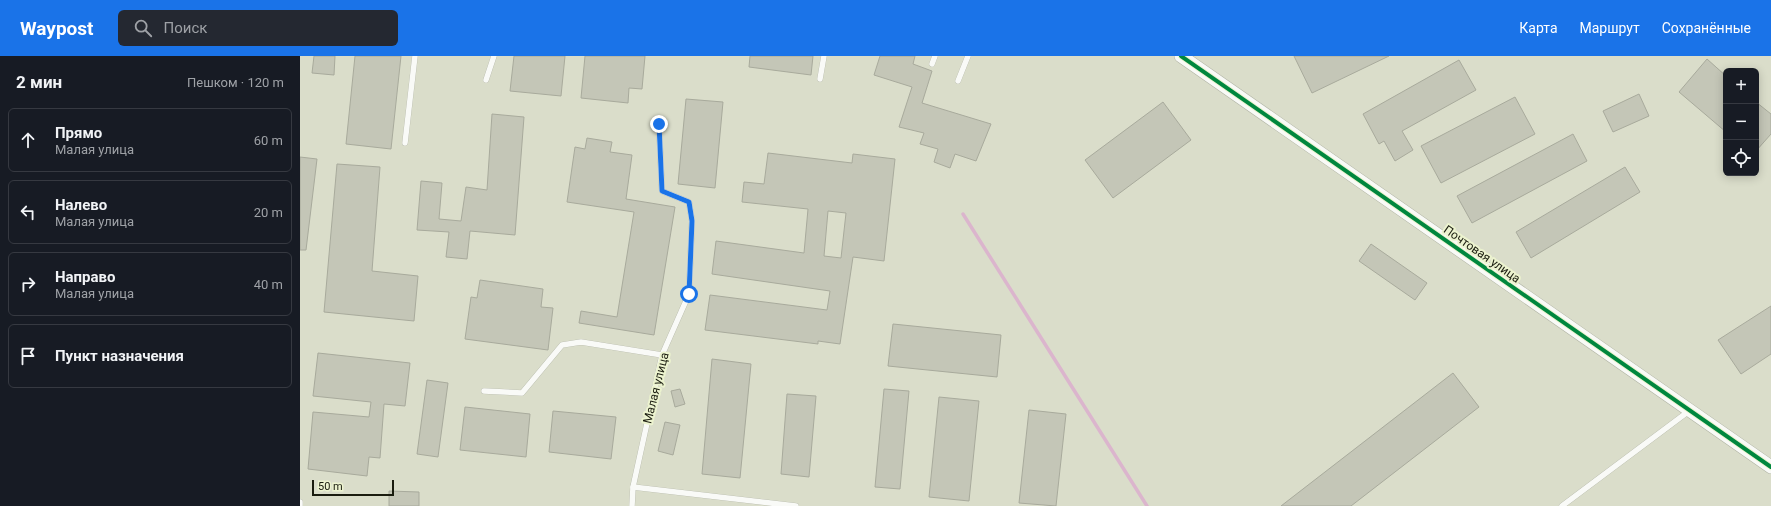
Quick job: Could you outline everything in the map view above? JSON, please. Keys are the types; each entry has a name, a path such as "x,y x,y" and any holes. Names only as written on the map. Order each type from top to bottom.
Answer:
{"street":[{"name":"Почтовая улица","path":"1188,58 1689,412 1771,467"}],"lane":[{"path":"405,143 415,56"},
{"path":"486,80 494,56"},
{"path":"820,79 824,56"},
{"path":"932,64 935,56"},
{"path":"958,81 968,56"},
{"name":"Малая улица","path":"632,506 633,487 662,355 689,294 692,221 689,202 662,191 659,124"},
{"path":"484,390 522,393 562,345 581,342 662,355"},
{"path":"1562,506 1689,412"},
{"path":"633,487 796,506"}],"building":[{"path":"314,56 335,56 334,75 312,73"},
{"path":"355,56 401,56 391,149 346,144"},
{"path":"514,56 565,56 561,96 510,91"},
{"path":"585,56 645,56 642,89 629,88 628,103 581,98"},
{"path":"750,56 813,56 811,75 749,67"},
{"path":"880,56 915,56 913,64 932,71 922,103 991,124 976,161 955,154 950,168 934,162 938,149 920,144 924,133 899,127 912,87 874,75"},
{"path":"1294,56 1389,56 1312,93"},
{"path":"1707,59 1723,73 1723,129 1679,92"},
{"path":"1459,60 1476,90 1402,131 1413,150 1395,161 1384,141 1379,144 1363,114"},
{"path":"1639,94 1649,116 1613,132 1603,111"},
{"path":"1515,97 1535,134 1441,183 1421,146"},
{"path":"686,99 723,102 715,188 678,184"},
{"path":"1163,102 1191,140 1113,198 1085,160"},
{"path":"1759,104 1771,114 1771,134 1759,148"},
{"path":"492,114 524,117 515,235 470,231 467,259 446,257 449,232 417,230 421,181 442,183 439,219 461,221 466,187 487,190"},
{"path":"1573,134 1587,161 1472,223 1457,196"},
{"path":"587,138 612,142 610,152 632,155 626,199 675,207 654,335 579,323 581,311 617,317 634,212 567,202 575,147 585,149"},
{"path":"768,153 852,163 853,154 895,159 884,261 853,257 840,344 818,341 818,344 705,330 710,295 827,310 830,291 712,274 716,241 804,253 808,209 742,202 744,182 764,184","holes":["828,211 846,213 841,258 824,256"]},
{"path":"300,157 317,159 306,250 300,250"},
{"path":"337,164 380,167 372,271 418,276 414,321 324,312"},
{"path":"1625,167 1640,192 1531,258 1516,232"},
{"path":"1371,244 1427,283 1415,300 1359,261"},
{"path":"480,280 543,289 541,307 553,308 548,350 465,339 471,297 477,298"},
{"path":"1771,306 1771,354 1741,374 1718,340"},
{"path":"893,324 1001,335 997,377 888,366"},
{"path":"318,353 410,363 405,406 384,404 380,458 369,457 367,476 308,469 313,412 369,417 371,402 313,396"},
{"path":"712,359 751,364 740,478 702,474"},
{"path":"1453,373 1479,407 1351,506 1281,506"},
{"path":"427,380 448,383 438,457 417,454"},
{"path":"680,389 685,404 675,407 671,391"},
{"path":"884,389 909,391 900,489 875,487"},
{"path":"787,394 816,396 809,477 781,474"},
{"path":"939,397 979,401 969,501 929,497"},
{"path":"465,407 530,414 526,457 460,450"},
{"path":"1029,410 1066,414 1056,506 1019,503"},
{"path":"553,411 616,417 611,459 549,452"},
{"path":"665,422 680,425 673,455 658,451"},
{"path":"389,491 419,492 419,506 389,506"}],"waterway":[{"path":"963,214 1147,506"}],"cycle path":[{"path":"1181,56 1771,467"}],"route":[{"path":"659,124 662,191 689,202 692,221 689,294"}]}
